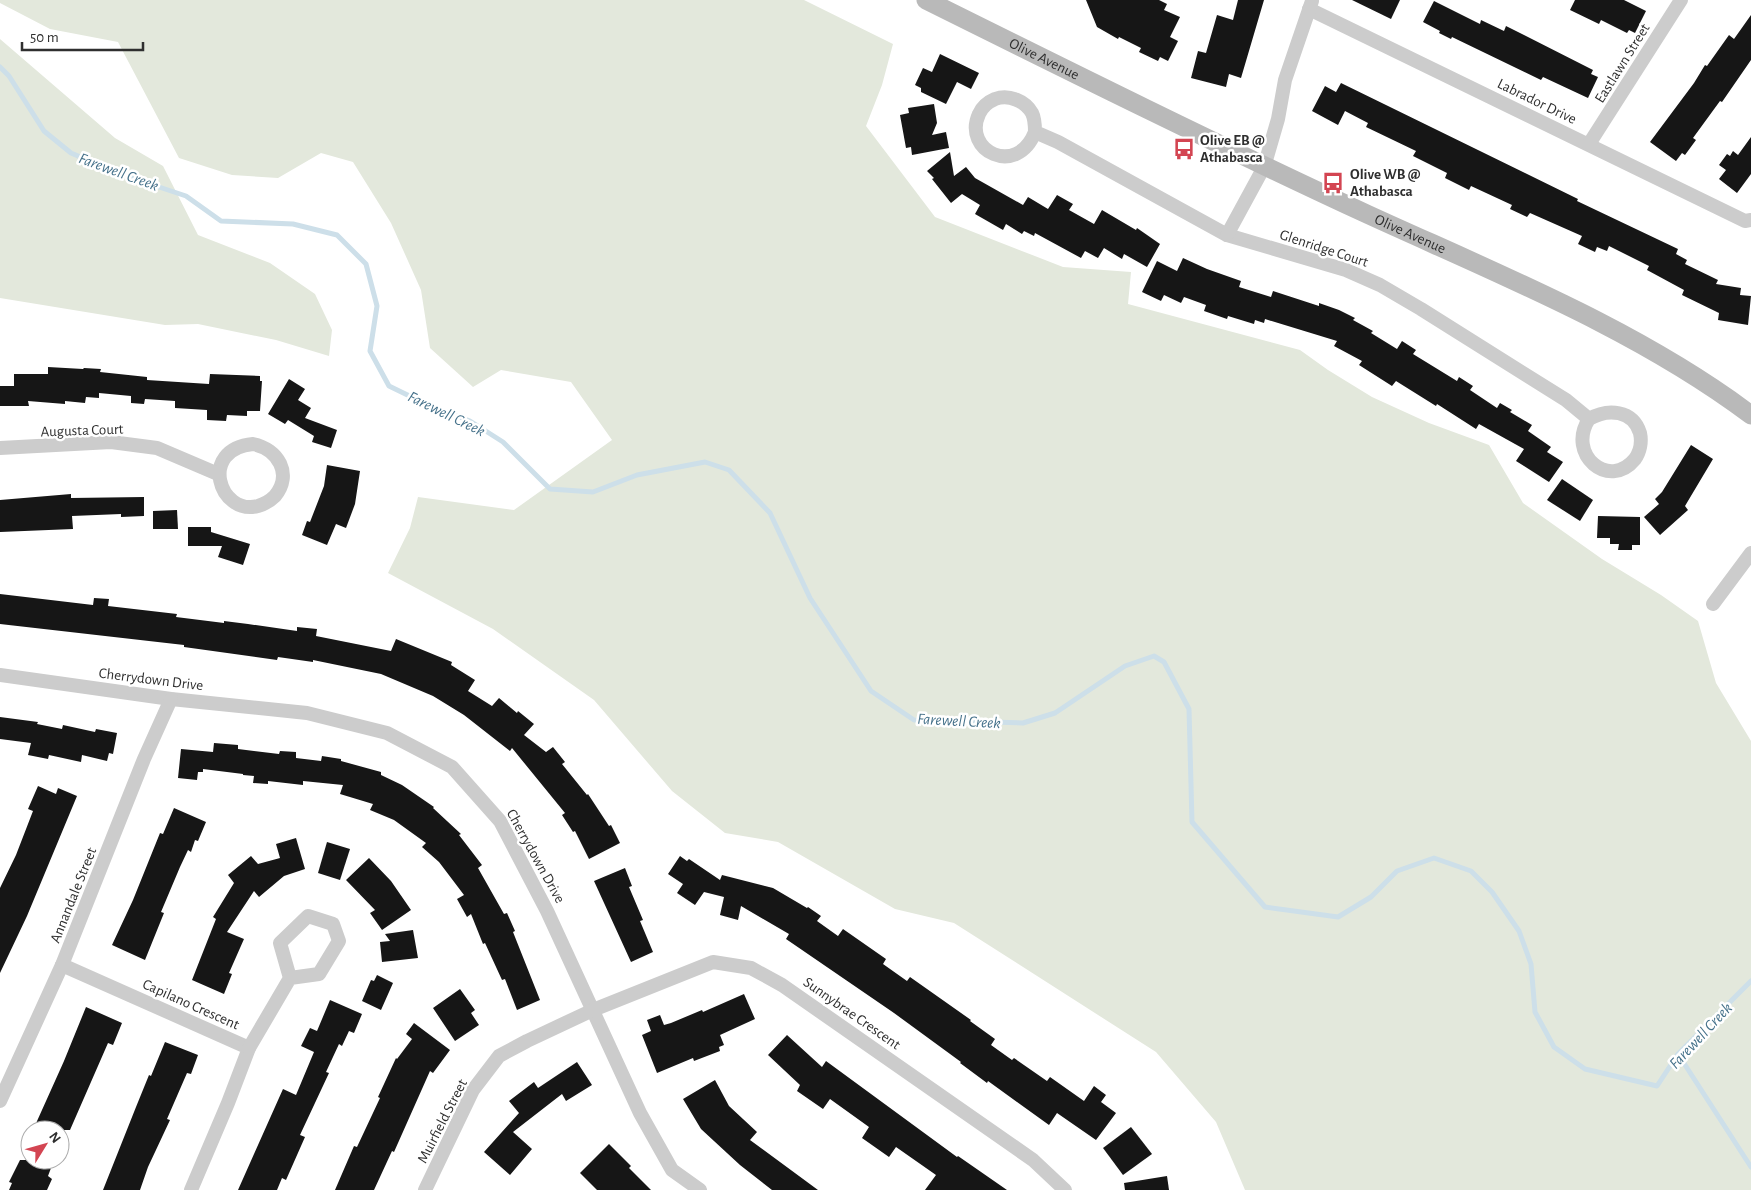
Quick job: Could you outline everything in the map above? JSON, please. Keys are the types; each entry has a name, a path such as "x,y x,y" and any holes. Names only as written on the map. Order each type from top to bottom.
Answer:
{"main road":[{"name":"Olive Avenue","path":"926,0 1264,167 1562,304 1628,337 1729,399 1751,415"}],"street":[{"name":"Eastlawn Street","path":"1590,144 1681,0"},
{"path":"1227,234 1264,167 1278,119 1285,80 1311,5"},
{"name":"Labrador Drive","path":"1311,5 1744,221 1751,220"},
{"path":"1007,97 1026,105 1032,113 1035,132 1032,141 1026,149 1009,157 1000,156 990,153 983,147 978,139 976,120 981,110 988,103 997,98 1007,97"},
{"name":"Glenridge Court","path":"1035,132 1058,142 1227,234 1346,270 1380,285 1422,309 1566,400 1589,419"},
{"path":"1606,412 1616,412 1626,415 1633,421 1641,438 1637,456 1631,463 1624,468 1606,470 1597,467 1589,460 1584,451 1582,441 1589,419 1606,412"},
{"name":"Augusta Court","path":"0,448 111,442 158,448 218,474"},
{"path":"253,444 264,446 279,460 282,480 276,494 265,504 255,507 244,506 235,502 227,495 218,474 226,456 234,449 243,445 253,444"},
{"path":"1713,604 1751,553"},
{"name":"Cherrydown Drive","path":"0,675 171,699 316,716 386,733 452,767 500,821 547,911 640,1113 672,1170 700,1190"},
{"name":"Annandale Street","path":"0,1101 62,965 144,759 171,699"},
{"path":"249,1048 290,978 280,943 308,916 333,924 339,940 319,974 290,978"},
{"name":"Sunnybrae Crescent","path":"593,1010 713,962 751,968 782,985 1033,1160 1065,1190"},
{"name":"Capilano Crescent","path":"62,965 249,1048 191,1190"},
{"name":"Muirfield Street","path":"425,1190 473,1090 499,1056 593,1010"}],"shaded area":[{"path":"0,0 804,0 893,44 882,85 866,126 935,217 1063,267 1131,272 1128,304 1300,350 1372,397 1429,423 1489,445 1523,503 1602,559 1661,595 1698,621 1716,683 1751,741 1751,1190 1245,1190 1216,1122 1156,1052 954,923 895,909 778,842 725,833 672,791 594,700 493,629 388,573 410,528 418,497 514,510 612,440 571,382 501,370 473,387 430,348 421,290 391,223 353,162 321,153 278,178 232,175 179,158 118,42 50,29 0,3"},
{"path":"0,39 115,138 163,166 198,235 270,263 315,294 332,330 329,356 276,340 198,324 165,325 0,298"}],"building":[{"path":"1086,0 1159,0 1167,4 1164,10 1180,17 1170,37 1178,41 1168,61 1160,57 1158,61 1139,52 1141,48 1119,37 1118,39 1097,27"},
{"path":"1238,0 1264,0 1241,78 1229,74 1226,87 1191,78 1198,51 1206,53 1217,15 1233,20"},
{"path":"1352,0 1400,0 1391,19"},
{"path":"1575,0 1624,0 1646,11 1635,33 1629,30 1627,33 1601,20 1599,24 1570,10"},
{"path":"1434,1 1480,24 1481,20 1504,31 1506,26 1593,70 1591,74 1598,77 1588,98 1543,77 1541,80 1452,37 1451,39 1439,33 1440,31 1423,22"},
{"path":"1751,15 1751,60 1722,102 1720,101 1693,138 1696,140 1685,155 1682,153 1676,161 1650,142 1694,83 1705,65 1707,66 1729,35 1734,39"},
{"path":"940,54 979,73 971,89 957,82 946,104 921,92 921,88 915,85 923,68 932,72"},
{"path":"1341,83 1578,199 1577,201 1678,249 1676,254 1687,260 1685,264 1718,280 1716,284 1741,288 1740,295 1751,296 1748,325 1718,320 1719,313 1682,295 1684,290 1647,270 1649,266 1609,246 1607,251 1597,247 1595,252 1578,244 1582,236 1530,213 1527,217 1510,209 1512,205 1471,186 1469,190 1445,178 1447,173 1413,156 1416,151 1366,127 1368,123 1345,111 1338,125 1312,111 1325,86 1336,92"},
{"path":"934,104 937,123 932,135 946,132 949,148 912,155 911,147 906,148 900,115 909,113 908,108"},
{"path":"1751,137 1751,174 1737,193 1719,179 1726,170 1719,165 1727,154 1730,156 1733,151 1738,155"},
{"path":"950,152 954,176 966,167 975,178 1023,205 1028,197 1048,209 1057,195 1073,204 1069,210 1094,224 1102,210 1136,230 1137,228 1160,244 1147,267 1124,254 1122,259 1104,248 1098,258 1085,251 1081,258 1035,233 1034,236 1024,231 1022,234 1006,224 1003,230 975,214 980,205 962,194 951,203 932,179 934,178 927,171"},
{"path":"1183,258 1241,281 1239,287 1271,297 1273,291 1319,306 1319,303 1339,310 1355,318 1353,320 1373,331 1371,333 1397,349 1402,341 1416,350 1413,354 1457,381 1459,377 1473,386 1470,390 1497,408 1500,403 1512,410 1510,412 1532,425 1528,431 1551,447 1547,452 1563,462 1549,482 1516,461 1524,449 1479,424 1476,429 1396,381 1392,386 1359,365 1362,361 1334,346 1337,341 1265,319 1264,323 1255,320 1254,324 1228,316 1227,319 1204,311 1206,305 1184,297 1181,303 1164,295 1161,301 1142,292 1157,261 1177,271"},
{"path":"48,367 101,369 100,372 147,377 147,380 209,384 210,374 260,376 260,381 262,381 260,411 247,411 247,416 227,415 226,421 207,420 207,410 175,408 175,401 145,399 144,404 131,403 131,396 99,393 99,398 86,397 85,403 65,401 65,404 28,401 29,406 0,406 0,386 14,386 14,374 48,374"},
{"path":"289,379 305,389 298,400 311,408 305,418 337,430 331,448 312,442 314,436 288,420 285,424 268,414"},
{"path":"1691,445 1713,459 1685,506 1688,510 1660,535 1644,517 1659,504 1655,499 1662,492"},
{"path":"327,465 360,471 355,504 346,528 336,524 327,545 302,535 307,521 310,522 324,486"},
{"path":"1562,479 1593,500 1580,521 1547,500"},
{"path":"71,494 71,498 144,497 144,516 121,517 121,514 72,516 73,529 0,532 0,500"},
{"path":"177,510 178,529 153,529 153,511"},
{"path":"1598,516 1640,517 1640,545 1632,545 1632,550 1618,550 1619,544 1610,544 1610,538 1597,538"},
{"path":"188,527 211,527 211,532 250,544 243,565 218,557 222,546 188,546"},
{"path":"0,594 93,605 94,598 109,599 108,606 177,614 176,617 224,623 224,621 297,631 297,627 317,629 316,636 391,651 396,639 452,662 451,665 475,680 468,691 492,706 499,698 534,724 524,735 546,752 553,747 565,762 562,764 588,794 609,826 611,825 620,843 589,859 575,831 573,832 562,815 565,813 512,748 510,751 464,715 433,696 381,674 313,660 313,662 278,657 277,660 184,647 184,645 0,624"},
{"path":"0,717 38,722 37,724 62,729 63,725 95,732 96,729 117,733 113,754 109,753 107,761 82,755 81,762 49,755 48,759 28,755 31,743 0,739"},
{"path":"214,743 238,745 238,749 279,754 280,751 296,752 296,758 321,761 322,756 341,759 341,761 381,772 381,775 402,785 434,807 461,834 459,835 482,865 478,868 504,914 507,913 540,1000 517,1010 505,979 502,980 485,943 483,944 471,914 467,917 457,899 464,895 439,862 422,847 426,843 394,820 370,810 373,804 340,794 343,785 303,781 303,785 268,781 268,784 253,783 254,776 203,769 203,772 198,772 197,780 178,778 181,749 213,752"},
{"path":"38,786 56,794 58,788 77,796 27,916 0,973 0,888 16,855 33,811 28,809"},
{"path":"174,808 206,822 198,841 195,840 191,852 188,850 180,867 161,912 164,913 145,960 112,945 133,900 160,833 163,834"},
{"path":"296,838 305,869 284,876 259,897 254,891 227,932 244,939 229,973 232,974 224,994 192,980 216,919 213,917 234,883 228,875 251,856 258,864 280,858 276,844"},
{"path":"327,842 350,849 340,880 318,873"},
{"path":"680,856 687,861 689,859 720,880 722,875 773,888 808,907 821,916 817,921 838,936 843,929 886,959 883,964 907,981 910,977 971,1020 995,1039 991,1045 1012,1060 1014,1058 1047,1081 1050,1077 1084,1101 1094,1086 1106,1095 1101,1102 1116,1113 1096,1140 1057,1113 1049,1125 988,1081 987,1083 894,1013 786,939 789,934 741,906 738,920 720,915 724,897 704,892 695,905 677,893 683,884 668,874"},
{"path":"369,858 391,881 411,910 382,930 370,913 375,910 346,880"},
{"path":"625,868 632,886 629,887 643,920 640,921 653,952 631,962 594,881"},
{"path":"413,930 418,958 382,962 380,942 390,941 385,934"},
{"path":"377,975 393,983 381,1010 362,1001 371,980 374,981"},
{"path":"460,989 475,1010 471,1013 479,1025 455,1041 433,1008"},
{"path":"744,994 755,1019 720,1035 724,1045 719,1047 720,1051 694,1061 693,1058 657,1073 642,1035 651,1031 647,1020 660,1015 664,1025 702,1010 703,1012"},
{"path":"330,1000 362,1014 354,1033 349,1031 342,1046 339,1044 326,1072 329,1073 300,1135 305,1137 286,1180 282,1178 277,1190 238,1190 283,1089 296,1095 314,1052 301,1046 310,1028 317,1031"},
{"path":"86,1007 122,1023 113,1045 108,1043 70,1130 70,1120 37,1120"},
{"path":"414,1023 450,1050 433,1073 430,1071 394,1152 392,1151 374,1190 335,1190 354,1146 357,1147 380,1098 378,1097 396,1058 412,1039 406,1034"},
{"path":"787,1035 822,1067 826,1061 957,1157 1007,1190 925,1190 936,1175 896,1147 889,1157 862,1138 869,1127 830,1099 823,1109 797,1091 800,1085 768,1055"},
{"path":"165,1042 198,1055 191,1074 187,1073 167,1119 170,1120 148,1167 140,1190 103,1190 149,1075 151,1076"},
{"path":"577,1062 592,1085 566,1101 562,1094 513,1132 532,1149 510,1175 484,1152 519,1113 509,1101 534,1082 538,1088"},
{"path":"715,1080 729,1106 757,1132 750,1140 818,1190 772,1190 740,1165 701,1129 683,1099"},
{"path":"1131,1127 1152,1154 1123,1175 1103,1148"},
{"path":"609,1144 651,1190 597,1190 580,1173"},
{"path":"20,1160 20,1170 50,1170 48,1176 52,1179 47,1190 9,1190 12,1183 9,1182"},
{"path":"1167,1176 1169,1190 1125,1190 1124,1183"}],"waterway":[{"name":"Farewell Creek","path":"0,67 9,76 44,131 71,153 120,174 186,196 221,221 293,224 337,235 366,264 377,306 370,351 389,386 426,404 470,421 503,442 550,489 593,492 637,475 705,462 729,470 770,513 810,598 871,691 914,720 1023,723 1055,713 1125,666 1154,656 1164,662 1189,709 1192,822 1265,907 1338,917 1371,897 1397,871 1434,858 1471,871 1492,892 1519,931 1531,964 1535,1012 1554,1047 1585,1069 1657,1086 1678,1054 1751,981"},
{"path":"1678,1054 1751,1167"}],"place":[{"name":"Olive EB @ Athabasca","path":"1184,149"},
{"name":"Olive WB @ Athabasca","path":"1333,183"}]}
